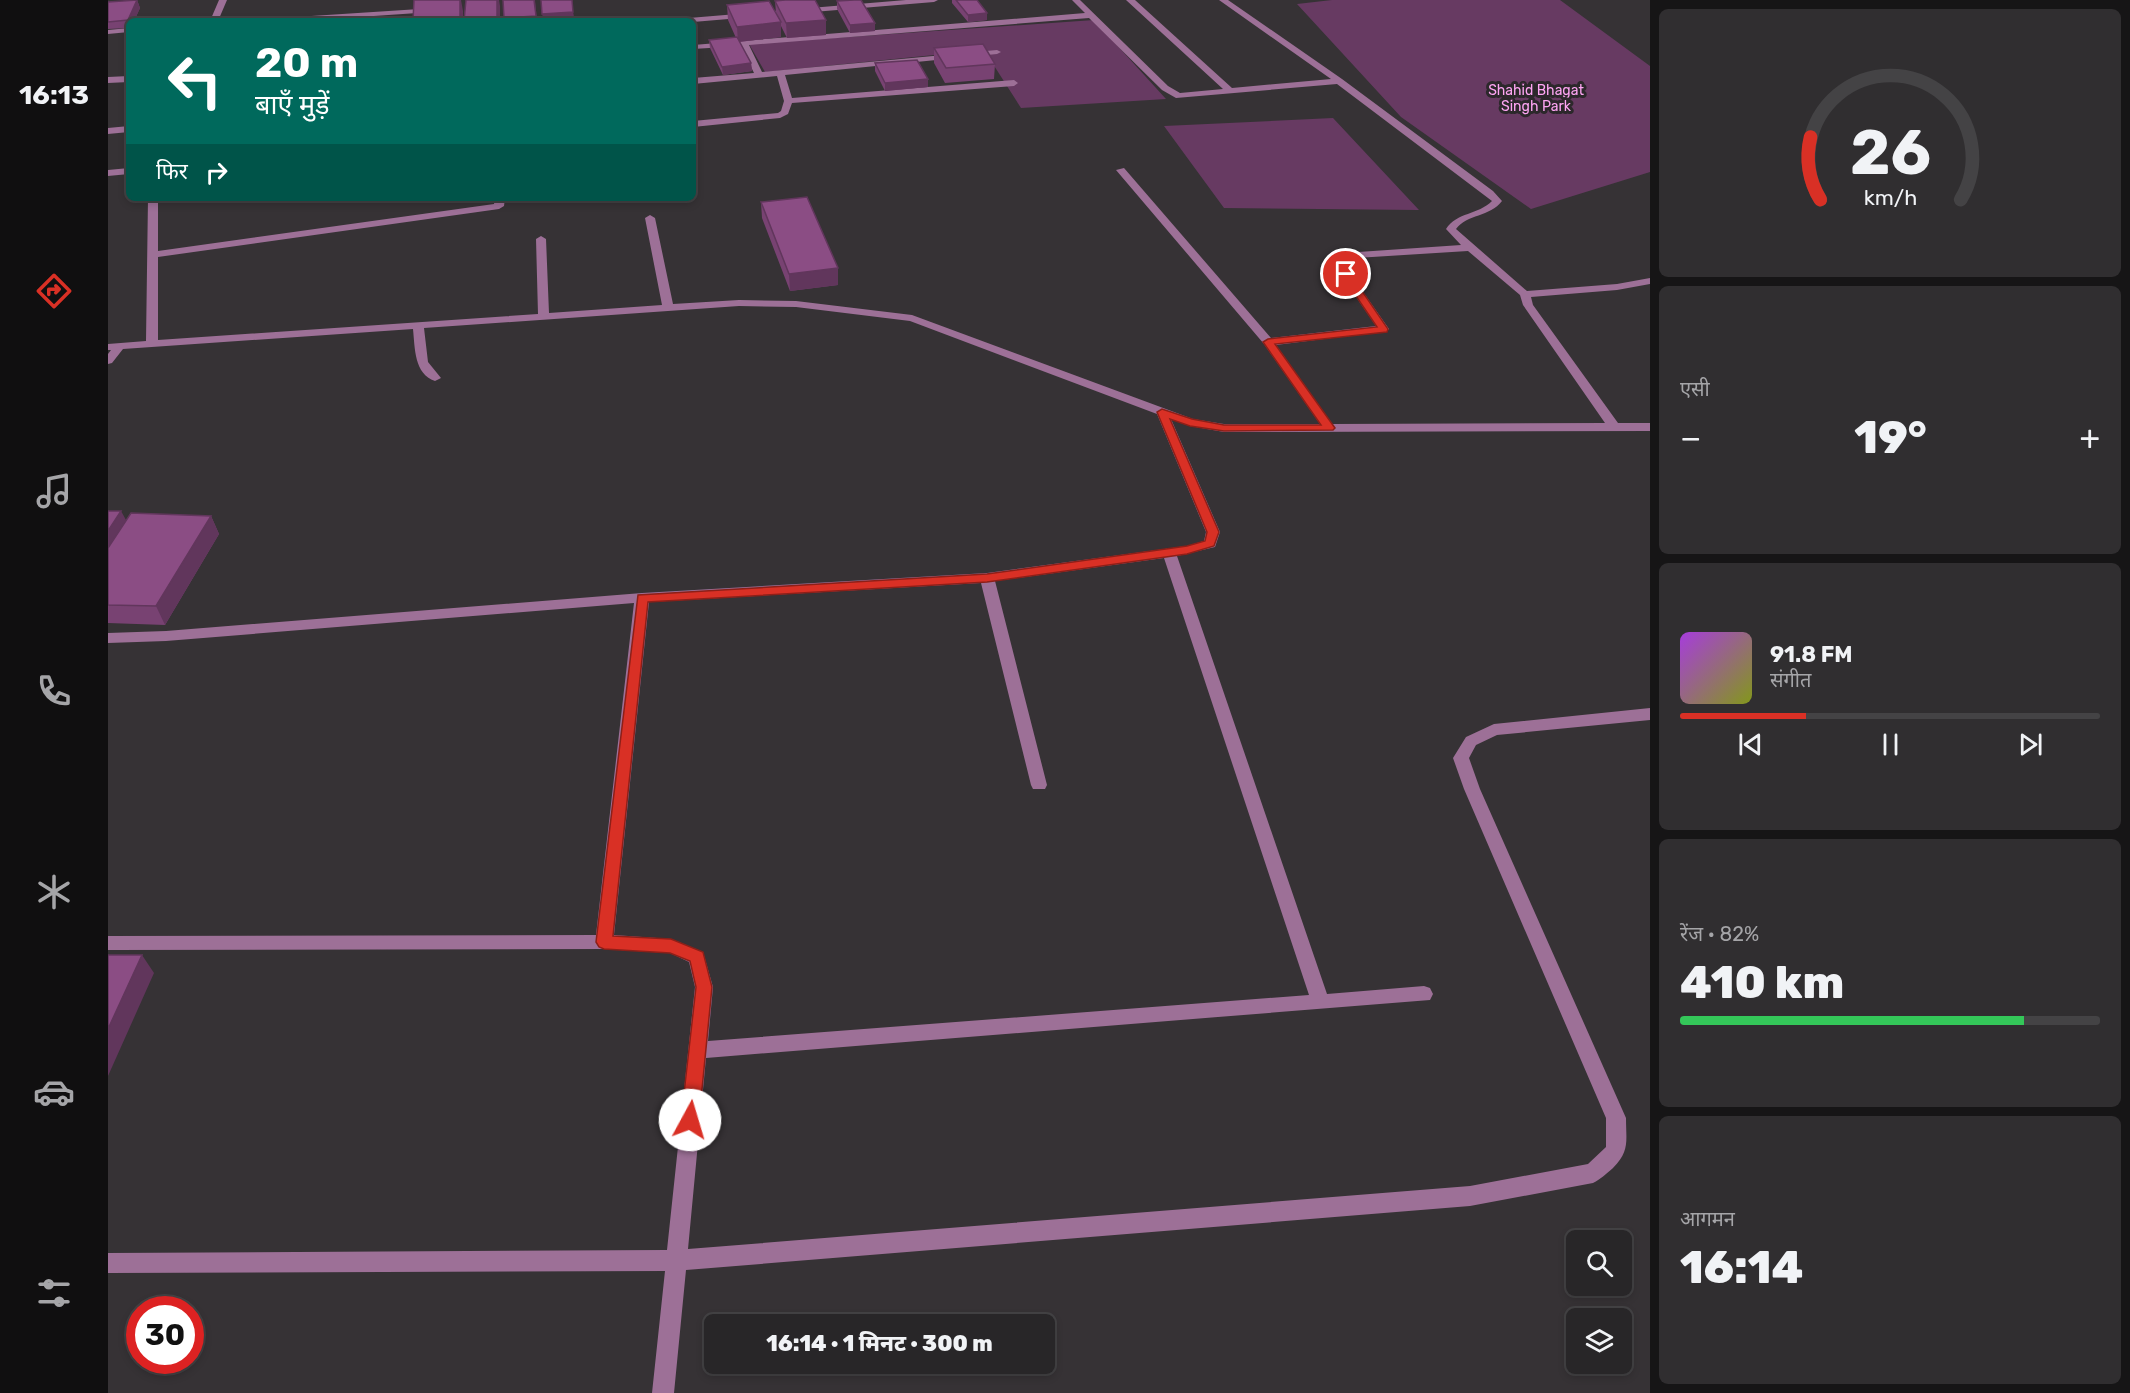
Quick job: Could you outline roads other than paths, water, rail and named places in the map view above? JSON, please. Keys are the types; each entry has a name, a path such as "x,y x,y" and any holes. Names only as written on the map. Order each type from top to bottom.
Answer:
{"street":[{"path":"215,18 223,0"},
{"path":"696,19 934,0"},
{"path":"1076,0 1171,93 1179,96 1339,81"},
{"path":"1130,0 1230,92"},
{"path":"1223,0 1339,81 1490,193 1497,201 1493,208 1453,225 1451,229 1455,235 1525,294 1528,305 1614,427"},
{"path":"308,18 437,9"},
{"path":"696,47 1091,15"},
{"path":"108,32 126,30"},
{"path":"744,43 759,75"},
{"path":"696,81 997,52"},
{"path":"696,124 780,116 785,112 788,101 780,72"},
{"path":"108,80 126,79"},
{"path":"788,101 1014,83"},
{"path":"108,131 126,129"},
{"path":"1121,170 1268,342 1329,428"},
{"path":"108,173 126,171"},
{"path":"152,344 153,201"},
{"path":"153,255 499,206 500,201"},
{"path":"650,218 668,308"},
{"path":"541,239 544,316"},
{"path":"1268,342 1383,329 1333,256 1471,248"},
{"path":"1525,294 1617,287 1650,281"},
{"path":"108,361 114,347 739,303 796,304 912,318 1190,422 1224,428 1650,427"},
{"path":"418,326 422,363 435,378"},
{"path":"108,638 166,636 642,598 987,578 1210,544 1213,532 1162,412"},
{"path":"1169,552 1320,1001"},
{"path":"987,578 1039,785"},
{"path":"604,942 642,598"},
{"path":"108,1263 676,1260 1470,1196 1593,1173 1616,1151 1616,1118 1472,789 1461,758 1471,741 1494,730 1650,714"},
{"path":"108,943 604,942 671,946 697,957 704,987 663,1393"},
{"path":"697,1050 1424,994"}],"park label":[{"name":"Shahid Bhagat Singh Park","path":"1536,98"}]}
